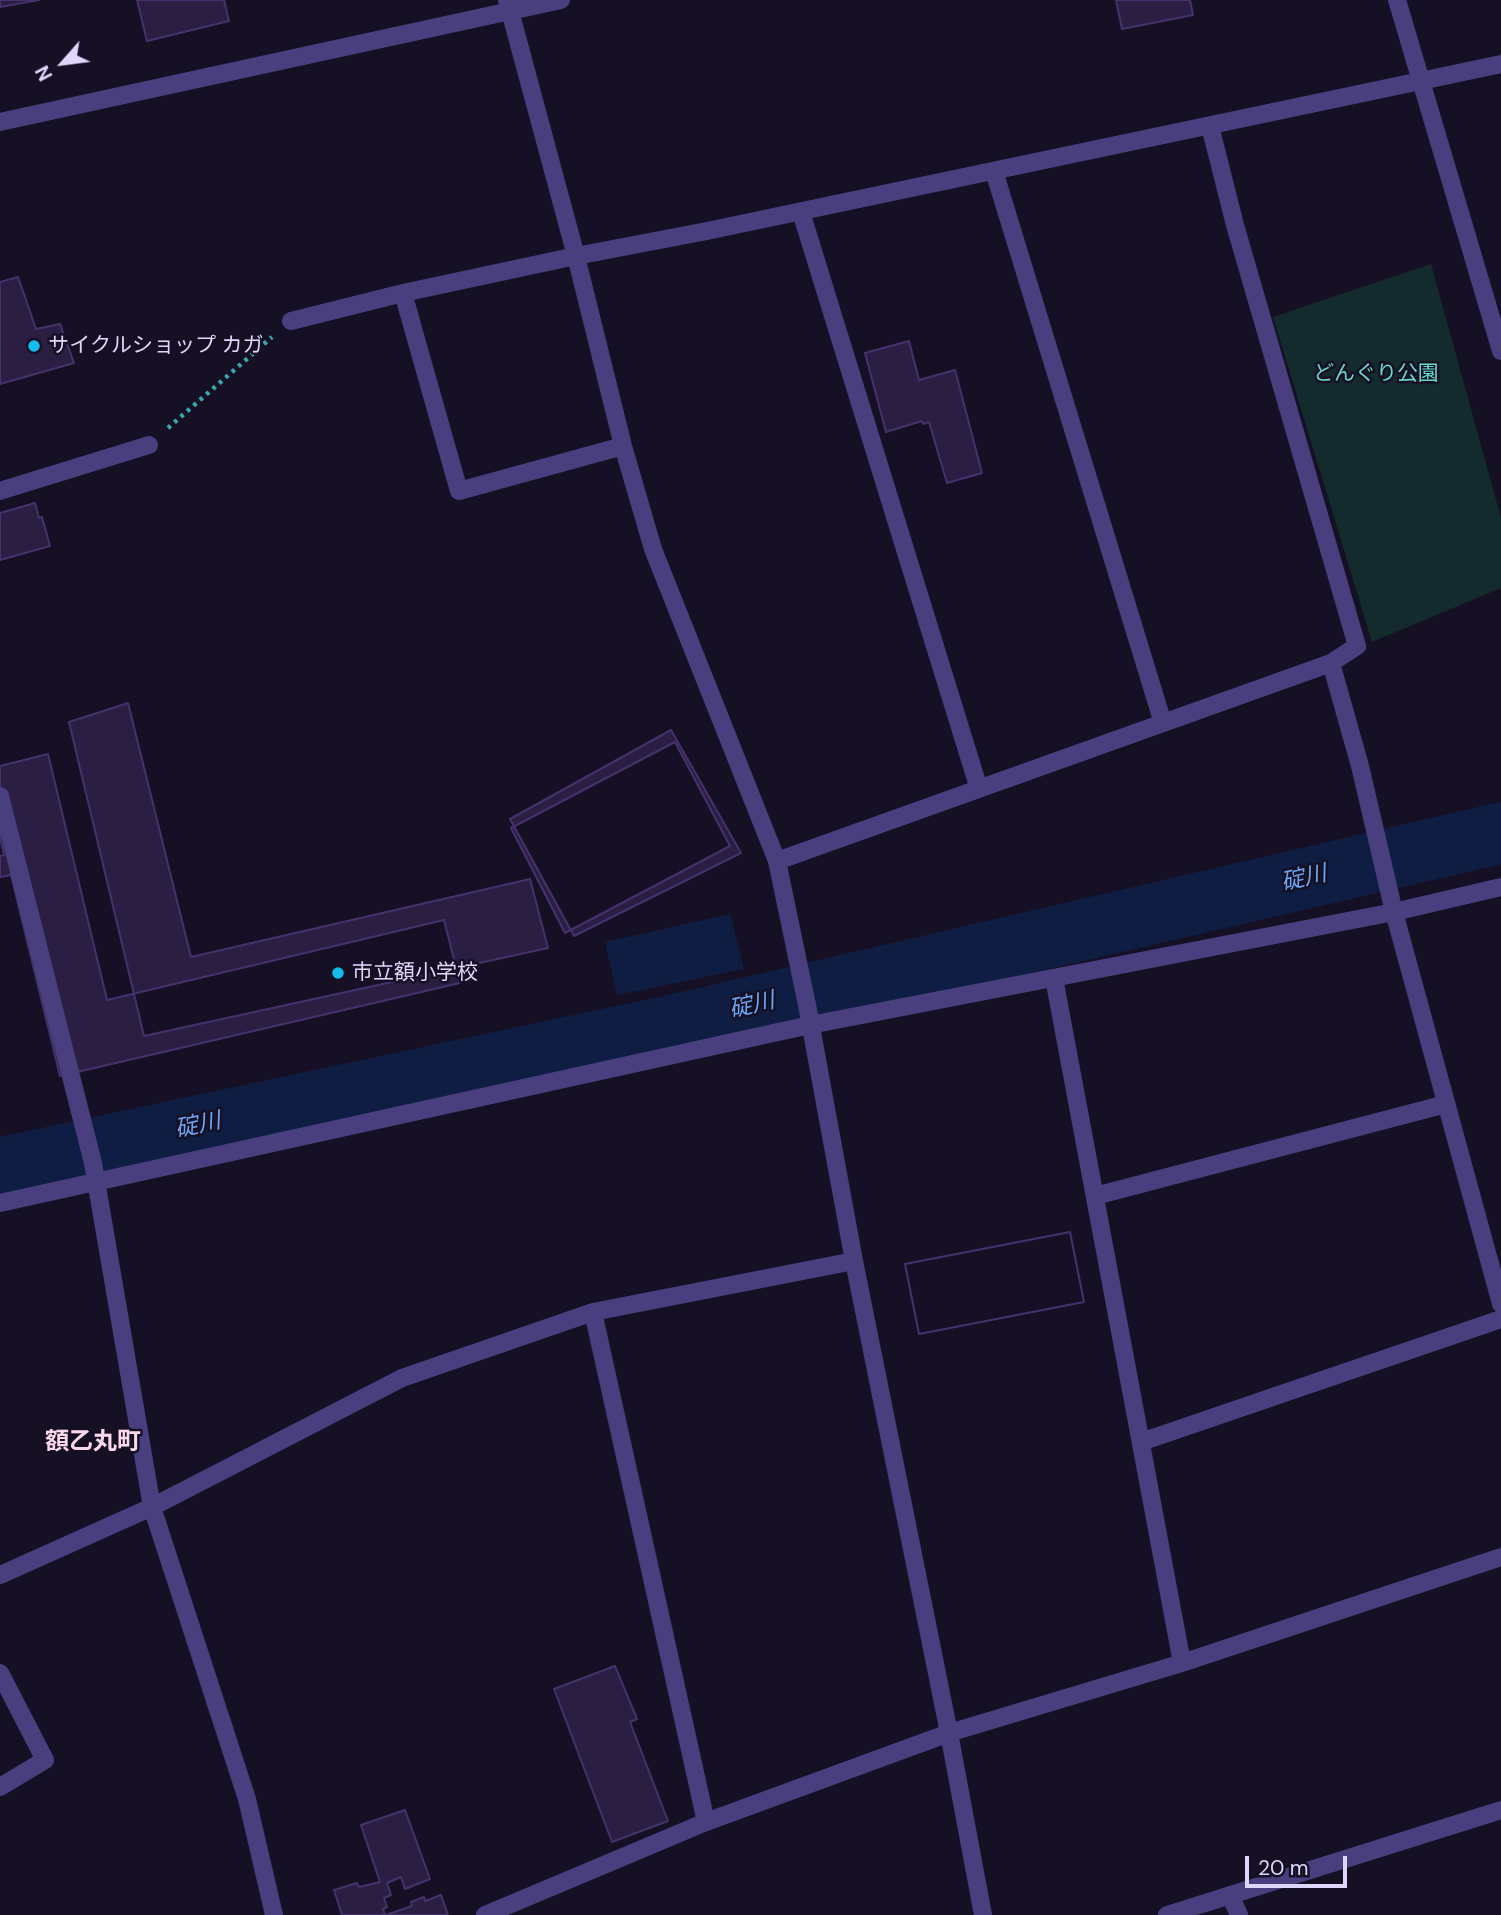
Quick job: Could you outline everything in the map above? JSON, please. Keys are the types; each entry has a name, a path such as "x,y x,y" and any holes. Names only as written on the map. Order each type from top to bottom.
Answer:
{"street":[{"path":"0,122 508,5 561,0"},
{"path":"1397,0 1501,351"},
{"path":"508,5 576,256 623,446 653,549 777,861 983,1915"},
{"path":"291,321 403,293 576,256 801,212 1501,64"},
{"path":"777,861 1331,663 1357,646 1235,225 1210,126"},
{"path":"994,171 1163,723"},
{"path":"801,212 979,789"},
{"path":"403,293 459,491 623,446"},
{"path":"0,491 149,445"},
{"path":"1331,663 1360,766 1394,912 1501,1304"},
{"path":"0,796 98,1183 152,1507 247,1799 274,1915"},
{"path":"0,1203 810,1026 1394,912 1501,887"},
{"path":"1054,978 1182,1663"},
{"path":"1095,1196 1446,1104"},
{"path":"0,1575 152,1507 402,1378 593,1312 854,1261"},
{"path":"593,1312 706,1822"},
{"path":"1141,1442 1501,1319"},
{"path":"485,1915 706,1822 949,1733 1182,1663 1501,1557"},
{"path":"0,1673 45,1760 0,1787"},
{"path":"1167,1915 1501,1810"},
{"path":"1230,1895 1239,1915"}],"path":[{"path":"149,445 291,321"}],"green space":[{"name":"どんぐり公園","path":"1431,264 1501,518 1501,588 1372,642 1273,317"}],"water":[{"path":"730,914 744,969 617,995 605,942"}],"building":[{"path":"0,0 39,0 0,7"},
{"path":"137,0 224,0 229,21 147,41"},
{"path":"1116,0 1190,0 1193,15 1122,29"},
{"name":"サイクルショップ カガ","path":"18,277 36,329 60,324 74,363 0,384 0,282"},
{"path":"909,341 919,380 955,370 982,473 947,483 929,422 923,424 922,421 886,432 865,353"},
{"path":"35,503 50,546 0,560 0,513"},
{"path":"128,703 191,957 530,879 548,948 144,1036 69,722"},
{"path":"671,730 741,853 574,936 510,819"},
{"path":"675,742 730,846 565,933 511,828"},
{"path":"48,754 107,1000 444,920 460,983 60,1076 11,875 0,877 0,856 4,855 0,838 0,766"},
{"path":"1070,1232 1084,1302 919,1334 905,1264"},
{"path":"1070,1232 1084,1302 919,1334 905,1264"},
{"path":"615,1666 637,1719 630,1722 668,1821 612,1842 554,1689"},
{"path":"405,1810 430,1879 405,1889 401,1877 387,1883 391,1895 384,1898 387,1907 383,1909 385,1915 342,1915 334,1890 357,1883 359,1887 380,1882 361,1825"},
{"path":"441,1895 448,1915 386,1915 412,1906 411,1902 424,1897 425,1901"}],"waterway":[{"name":"碇川","path":"0,1168 673,1025 1501,833"}],"place":[{"name":"サイクルショップ カガ","path":"34,346"},
{"name":"市立額小学校","path":"338,973"}],"district":[{"name":"額乙丸町","path":"93,1443"}]}
